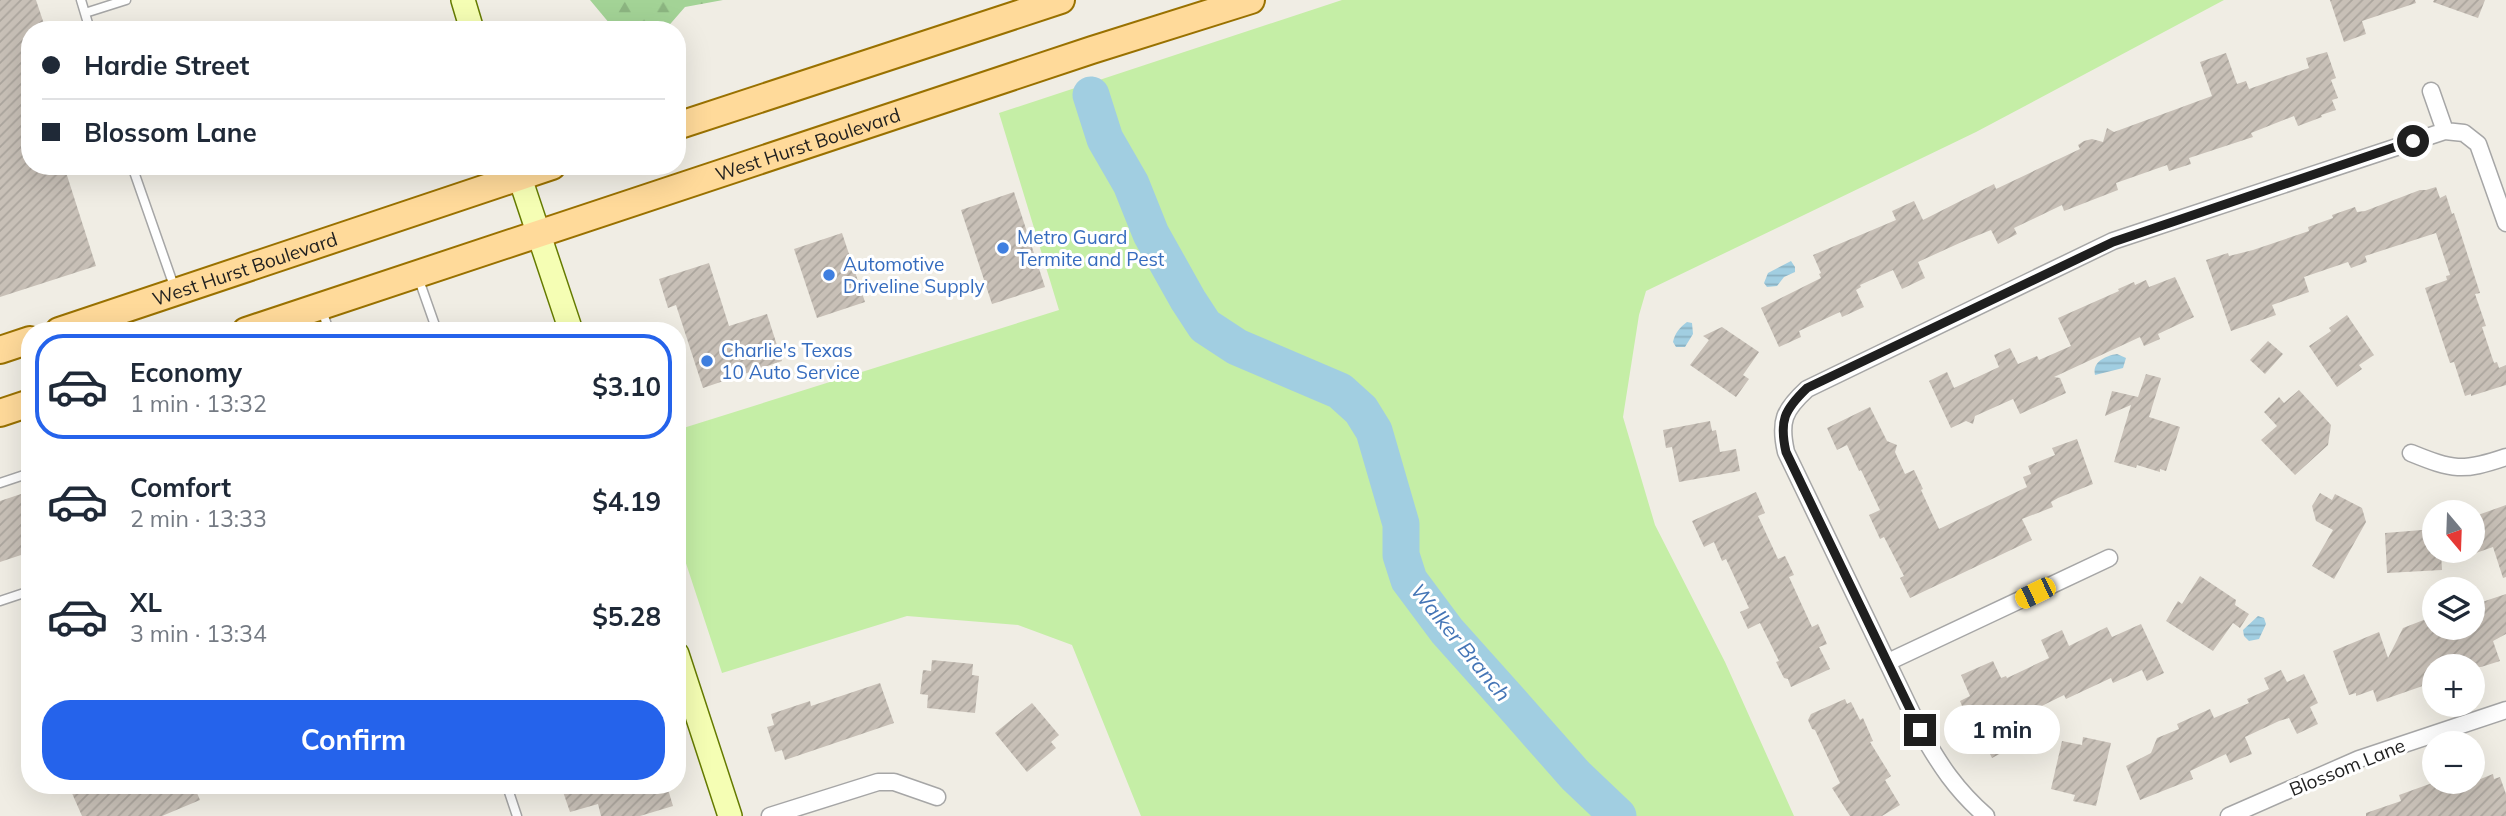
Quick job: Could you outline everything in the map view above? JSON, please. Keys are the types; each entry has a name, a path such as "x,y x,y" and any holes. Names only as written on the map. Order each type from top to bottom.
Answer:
{"main road":[{"path":"463,0 469,21"},
{"path":"686,123 1060,0"},
{"name":"West Hurst Boulevard","path":"305,322 325,319 418,275 1079,54 1251,0"},
{"name":"West Hurst Boulevard","path":"86,322 508,175"},
{"path":"518,175 568,322"},
{"path":"0,350 21,343"},
{"path":"0,413 21,406"},
{"path":"686,682 730,816"}],"street":[{"path":"2431,91 2445,131"},
{"path":"1986,816 1967,800 1941,768 1920,730 1786,452 1782,433 1784,417 1794,400 1807,388 2113,242 2445,131 2464,134 2478,144 2506,223"},
{"path":"2411,453 2446,468 2477,467 2506,457"},
{"path":"1888,662 2109,558"},
{"name":"Blossom Lane","path":"2229,816 2359,759 2506,710"},
{"path":"769,816 878,782 894,782 937,797"}],"lane":[{"path":"81,0 87,21"},
{"path":"85,13 126,0"},
{"path":"135,175 176,292"},
{"path":"418,275 434,322"},
{"path":"0,483 21,476"},
{"path":"0,601 21,594"},
{"path":"510,794 517,816"}],"green space":[{"path":"590,0 723,0 685,7 673,21 608,21"},
{"path":"1342,0 2224,0 1976,132 1646,291 1639,315 1623,417 1655,525 1725,662 1794,816 1141,816 1072,645 1018,625 907,616 722,673 686,563 686,427 1059,310 999,113"}],"water":[{"path":"1791,261 1795,272 1784,277 1777,286 1767,287 1764,283 1768,273"},
{"path":"1687,322 1692,323 1693,334 1685,347 1676,347 1673,342 1675,336"},
{"path":"2117,354 2126,358 2123,368 2095,375 2095,367 2100,360"},
{"path":"2258,616 2264,618 2266,624 2259,639 2249,641 2243,630"}],"building":[{"path":"0,0 36,0 43,21 21,21 21,175 67,175 96,266 0,297"},
{"path":"2330,0 2415,0 2416,3 2362,21 2366,34 2344,42"},
{"path":"2485,0 2478,18 2433,2"},
{"path":"2327,52 2336,78 2331,80 2338,98 2332,100 2336,110 2298,126 2294,116 2251,133 2253,137 2189,158 2191,164 2169,171 2167,165 2116,183 2118,190 2064,211 2062,205 2014,228 2017,234 1998,244 1991,230 1964,241 1918,262 1925,278 1902,289 1893,270 1860,285 1856,290 1864,307 1842,317 1840,312 1799,331 1801,337 1779,347 1761,308 1821,278 1813,255 1896,220 1892,211 1914,201 1923,220 1994,184 1996,189 2080,149 2078,145 2084,141 2092,139 2103,142 2107,128 2114,132 2212,96 2200,62 2226,53 2237,84 2246,81 2249,89 2309,68 2306,58"},
{"path":"2436,187 2440,198 2446,195 2452,214 2454,213 2480,293 2475,294 2486,326 2482,327 2494,363 2497,362 2499,368 2506,365 2506,385 2465,396 2454,362 2450,363 2425,288 2447,280 2446,276 2450,275 2436,233 2365,256 2367,262 2351,268 2348,262 2304,277 2309,292 2272,305 2276,315 2231,331 2206,260 2228,253 2229,256 2253,250 2309,231 2308,227 2355,207 2357,212 2365,211 2420,190"},
{"name":"Metro Guard Termite and Pest","path":"1014,192 1045,287 992,304 961,210"},
{"name":"Automotive Driveline Supply","path":"842,233 865,302 817,318 794,249"},
{"path":"709,263 729,326 767,314 782,361 703,388 686,336 686,322 682,322 676,305 668,308 659,279"},
{"path":"2175,277 2194,317 2158,334 2160,339 2144,346 2140,337 2054,377 2060,378 2066,393 2020,414 2013,399 1975,416 1973,424 1966,421 1951,428 1929,381 1947,372 1954,388 1999,367 1994,355 2010,348 2018,364 2037,356 2039,360 2071,346 2058,318 2134,282 2135,285 2146,280 2149,287"},
{"path":"2347,315 2374,355 2359,365 2362,369 2337,387 2309,346 2331,331 2329,328"},
{"path":"1722,327 1759,352 1743,375 1749,379 1736,397 1690,365 1709,340 1703,336"},
{"path":"2268,341 2283,354 2265,374 2250,360"},
{"path":"2146,374 2161,378 2149,417 2180,427 2166,471 2160,469 2160,472 2137,465 2136,468 2114,462 2131,405 2105,416 2112,391 2138,397"},
{"path":"2299,390 2331,425 2328,445 2295,475 2261,440 2277,426 2264,412 2279,397 2284,403"},
{"path":"1870,407 1887,441 1897,445 1895,452 1905,474 1914,470 1939,529 2027,487 2023,477 2031,474 2028,466 2055,455 2052,448 2077,439 2093,484 2051,502 2053,507 2022,519 2032,540 1910,598 1900,578 1904,576 1884,537 1880,539 1869,515 1880,510 1861,470 1859,471 1847,445 1837,450 1827,428"},
{"path":"1710,421 1712,431 1716,430 1720,452 1736,449 1740,471 1679,482 1672,447 1666,448 1663,430"},
{"path":"1756,492 1765,513 1758,516 1778,559 1785,556 1794,575 1789,577 1812,627 1818,624 1827,644 1819,647 1830,669 1791,687 1776,662 1779,661 1760,623 1748,629 1740,612 1749,608 1726,559 1722,561 1714,542 1704,547 1692,521"},
{"path":"2320,493 2332,500 2335,494 2362,508 2366,522 2334,579 2312,566 2333,530 2316,521 2312,506"},
{"path":"21,494 21,555 0,562 0,501"},
{"path":"2506,505 2506,577 2503,578 2493,547 2485,550 2485,512"},
{"path":"2422,530 2422,564 2442,564 2442,570 2387,573 2385,533"},
{"path":"2200,576 2236,600 2235,605 2249,614 2240,628 2233,623 2213,651 2166,621 2178,601 2182,604"},
{"path":"2506,594 2506,634 2493,641 2500,661 2485,666 2485,654 2422,654 2422,686 2377,702 2373,690 2356,696 2356,693 2349,695 2333,651 2379,632 2388,658 2403,628 2422,621 2422,640 2485,640 2485,601"},
{"path":"2141,624 2164,673 2147,681 2142,670 2113,683 2111,678 2066,699 2064,695 2013,720 2022,742 1992,758 1986,746 1978,745 1960,701 1970,696 1961,675 1993,661 2001,678 2007,678 2049,658 2041,640 2062,630 2069,646 2107,627 2112,637"},
{"path":"932,660 973,664 972,675 979,676 975,713 927,708 928,695 920,694 923,670 931,671"},
{"path":"2281,670 2287,682 2304,674 2318,703 2310,707 2318,724 2297,734 2289,718 2279,721 2245,737 2252,754 2230,763 2226,754 2190,771 2193,779 2140,800 2126,766 2151,753 2157,738 2179,729 2177,724 2210,709 2214,718 2249,703 2247,699 2269,689 2264,678"},
{"path":"880,683 894,723 785,760 782,750 775,752 767,727 774,725 771,714 810,701 811,706"},
{"path":"1845,699 1847,704 1851,702 1860,720 1863,718 1873,741 1870,742 1891,776 1885,780 1900,805 1882,816 1850,816 1832,788 1840,783 1808,720 1811,714"},
{"path":"1032,703 1059,735 1051,742 1056,748 1027,772 995,733"},
{"path":"2083,737 2111,743 2096,806 2073,801 2075,795 2051,789 2062,741 2082,745"},
{"path":"2493,774 2494,779 2500,777 2506,794 2506,816 2366,816 2366,813 2401,801 2399,795 2422,787 2422,794 2485,794 2485,777"},
{"path":"72,794 197,794 200,800 162,816 82,816"},
{"path":"564,794 669,794 673,806 640,816 601,816 598,804 570,812"}],"waterway":[{"name":"Walker Branch","path":"1091,95 1105,139 1131,184 1151,234 1205,326 1237,347 1340,391 1361,410 1374,431 1401,524 1401,555 1409,580 1447,631 1575,775 1618,816"}],"place":[{"name":"Metro Guard Termite and Pest","path":"1003,248"},
{"name":"Automotive Driveline Supply","path":"829,275"},
{"name":"Charlie's Texas 10 Auto Service","path":"707,361"}],"route":[{"path":"1920,730 1786,452 1782,433 1784,417 1794,400 1807,388 2113,242 2413,141"}]}
